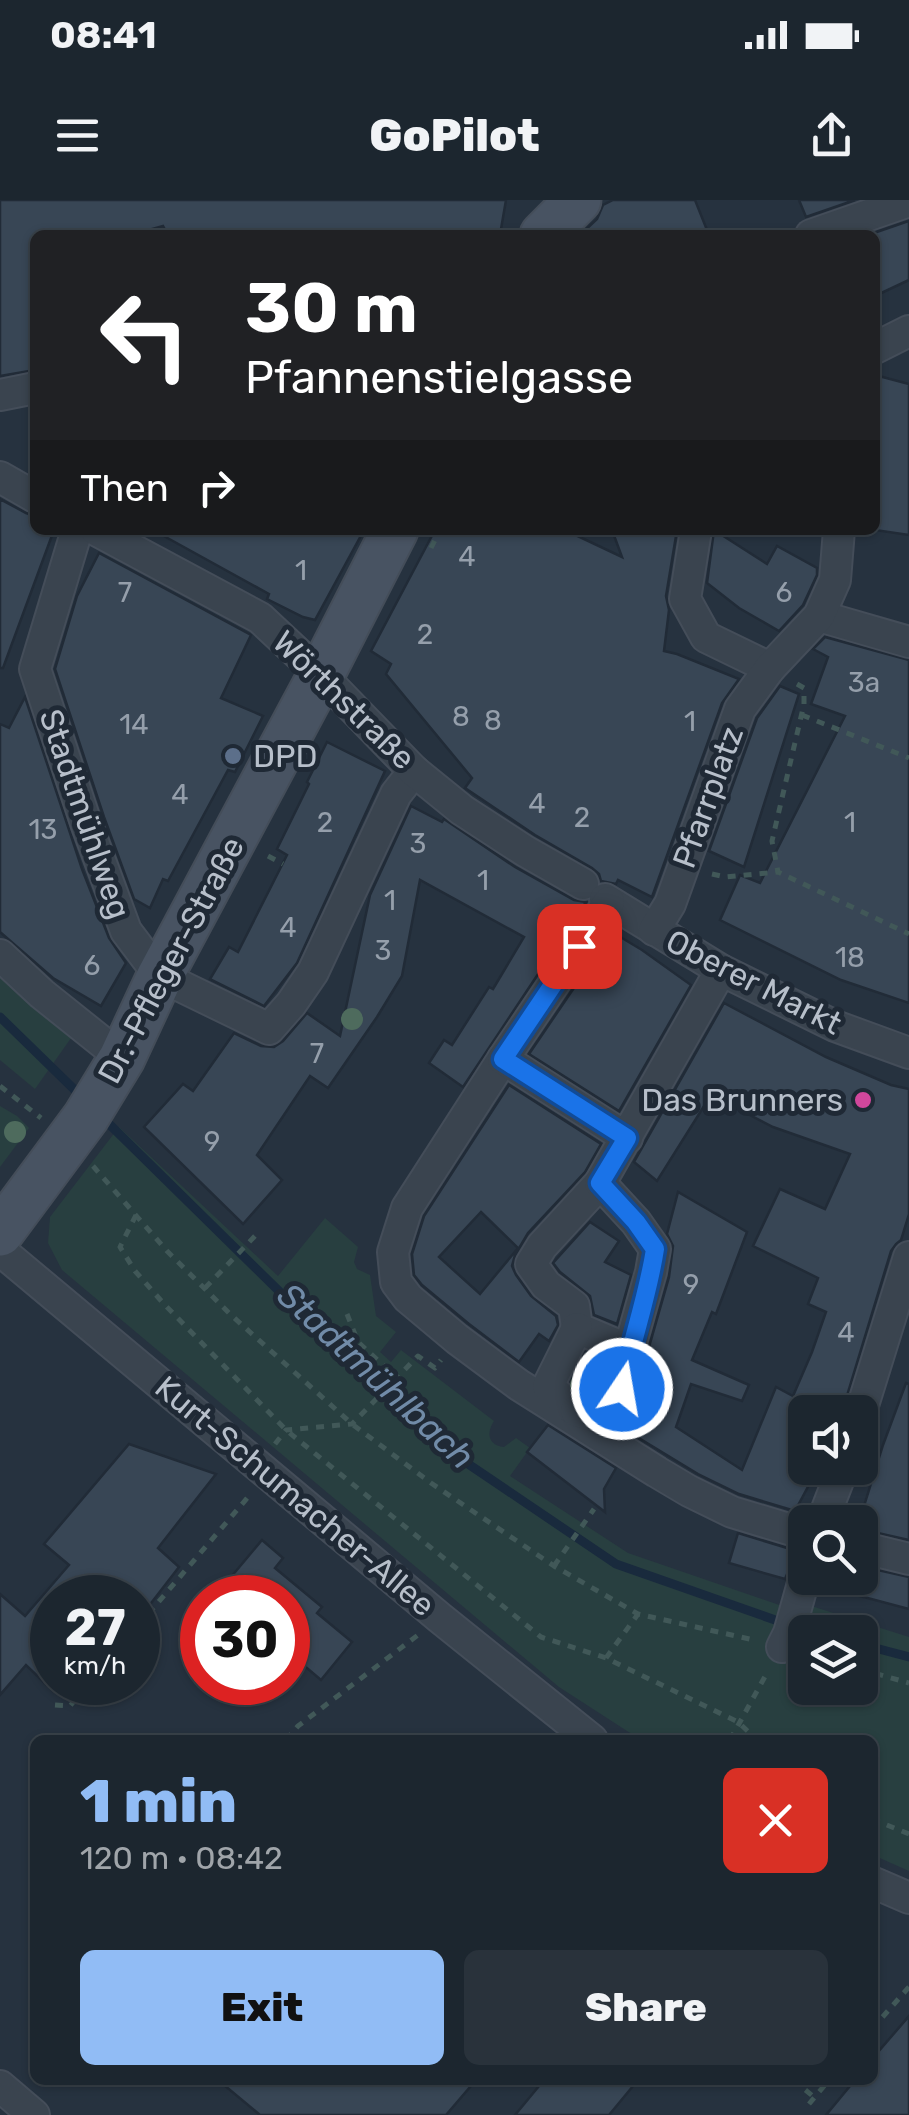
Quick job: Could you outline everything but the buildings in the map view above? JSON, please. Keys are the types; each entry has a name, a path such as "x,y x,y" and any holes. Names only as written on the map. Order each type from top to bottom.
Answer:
{"street":[{"path":"528,230 534,200"},
{"path":"548,230 578,200"},
{"path":"825,230 909,201"},
{"path":"880,346 909,331"},
{"path":"0,395 30,389"},
{"path":"0,478 30,494"},
{"name":"Stadtmühlweg","path":"75,535 35,669 126,931 160,976 269,1029 313,972 396,794 414,770"},
{"name":"Wörthstraße","path":"105,535 260,618 414,770 462,810 599,900"},
{"name":"Dr.-Pfleger-Straße","path":"0,1234 95,1102 392,535"},
{"path":"695,535 685,599 706,637 770,668"},
{"name":"Pfarrplatz","path":"654,930 670,904 740,709 770,668 819,616 835,580 839,535"},
{"path":"819,616 909,642"},
{"path":"599,900 407,1208 394,1252 396,1282 408,1298 519,1385 573,1414 690,1491 732,1512 788,1529"},
{"name":"Oberer Markt","path":"599,900 654,930 714,982 909,1053"},
{"path":"0,956 42,994 95,1102"},
{"path":"600,1183 655,1249 622,1389 607,1421 573,1414 548,1386 577,1328 574,1306 546,1285 530,1264 600,1183 714,982"},
{"path":"503,1059 627,1138"},
{"name":"Kurt-Schumacher-Allee","path":"0,1250 586,1735"},
{"path":"866,1395 909,1257"},
{"path":"577,1328 630,1350"},
{"path":"878,1552 909,1559"},
{"path":"878,1885 909,1898"},
{"path":"3,2094 34,2115"}],"path":[{"path":"770,668 804,688 802,715 772,841 778,872"},
{"path":"802,715 909,758"},
{"path":"683,867 724,877 778,872 909,934"},
{"path":"0,1086 95,1102 136,1215 167,1251 231,1316 352,1424 431,1484 554,1566 638,1614 788,1632"},
{"path":"136,1215 120,1247 135,1271 286,1430 540,1637 606,1658 738,1722 751,1735"},
{"path":"204,1288 255,1236"},
{"path":"347,1314 358,1342 397,1378"},
{"path":"286,1430 352,1424 418,1356 435,1368"},
{"path":"160,1599 263,1470 286,1430"},
{"path":"554,1566 594,1509"},
{"path":"606,1658 638,1614"},
{"path":"290,1735 440,1618"},
{"path":"732,1735 788,1634"},
{"path":"878,1675 909,1683"},
{"path":"55,1705 71,1705"},
{"path":"878,1821 909,1834"},
{"path":"878,2023 909,1987"},
{"path":"798,2085 811,2100 824,2085"}],"green space":[{"path":"0,966 76,1031 35,1089 0,1060"},
{"path":"0,1106 29,1128 0,1167"},
{"path":"119,1127 278,1276 325,1218 358,1247 354,1262 357,1269 370,1275 376,1316 396,1332 380,1352 391,1362 401,1350 494,1421 489,1434 495,1444 504,1447 516,1438 530,1448 510,1476 628,1553 785,1607 805,1604 840,1615 788,1615 788,1705 878,1705 878,1627 909,1637 909,1871 878,1857 878,1735 633,1735 559,1687 62,1270 48,1243 50,1217"}],"waterway":[{"name":"Stadtmühlbach","path":"0,1017 81,1096"},
{"name":"Stadtmühlbach","path":"103,1118 348,1359 446,1449 616,1564 788,1624"},
{"name":"Stadtmühlbach","path":"878,1649 909,1657"}],"place":[{"name":"DPD","path":"233,756"},
{"name":"Das Brunners","path":"863,1100"}],"route":[{"path":"579,946 503,1059 627,1138 600,1183 655,1249 622,1389"}]}
